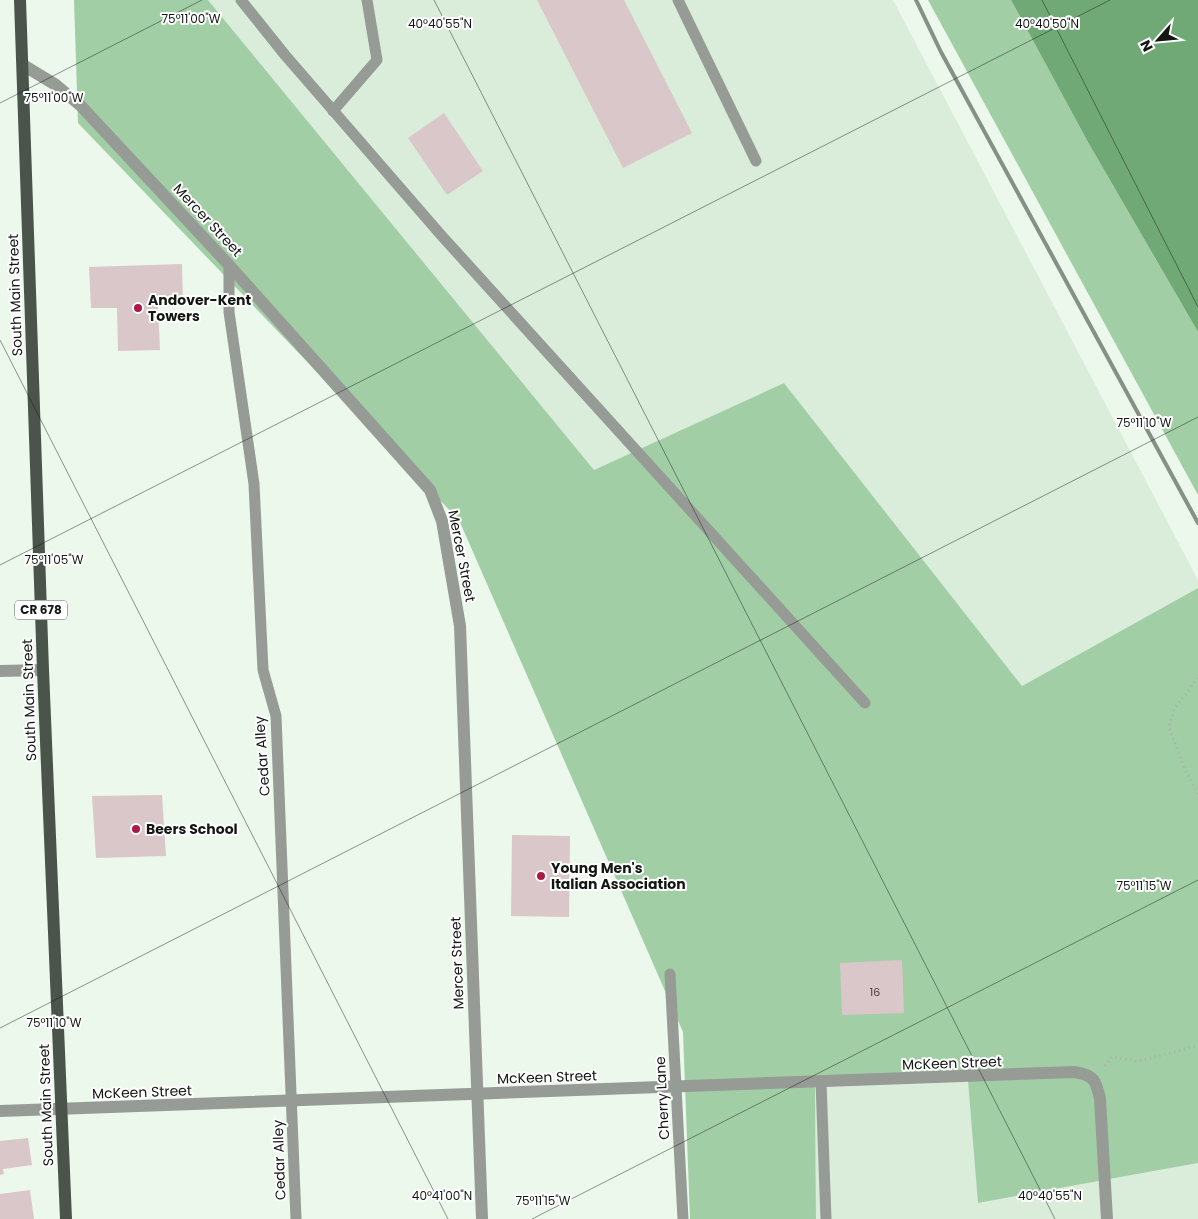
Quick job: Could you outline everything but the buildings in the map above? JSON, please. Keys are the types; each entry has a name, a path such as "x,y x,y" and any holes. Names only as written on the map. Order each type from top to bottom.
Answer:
{"main road":[{"name":"South Main Street","path":"20,0 43,670 66,1219"}],"street":[{"name":"Mercer Street","path":"22,65 56,85 81,106 228,264 430,490 442,521 460,626 482,1219"},
{"path":"0,671 43,670"},
{"name":"McKeen Street","path":"0,1111 1074,1072 1088,1074 1093,1079"},
{"path":"1093,1079 1096,1083 1101,1106 1107,1219"}],"lane":[{"path":"241,0 333,111 454,249 865,703"},
{"path":"333,111 377,60 368,0"},
{"path":"678,0 756,161"},
{"name":"Cedar Alley","path":"228,264 229,312 254,484 263,670 276,716 296,1219"},
{"name":"Cherry Lane","path":"670,974 683,1219"},
{"path":"822,1082 826,1219"}],"path":[{"path":"1198,678 1174,709 1169,727 1198,794"},
{"path":"1093,1079 1112,1057 1138,1061 1198,1046"}],"shaded area":[{"path":"74,0 208,0 594,470 784,383 1022,686 1198,588 1198,1163 978,1203 968,1081 815,1087 816,1219 690,1219 683,1032 459,520 78,123"},
{"path":"208,0 893,0 1198,580 1198,588 1022,686 784,383 594,470"},
{"path":"928,0 1011,0 1089,144 1198,332 1198,495"},
{"path":"1011,0 1198,0 1198,332 1089,144"},
{"path":"968,1081 979,1203 1198,1163 1198,1219 816,1219 815,1087"}],"railway":[{"path":"916,0 941,52 1198,523"}],"place":[{"name":"Andover-Kent Towers","path":"138,308"},
{"name":"Beers School","path":"136,829"},
{"name":"Young Men's Italian Association","path":"541,876"}]}
